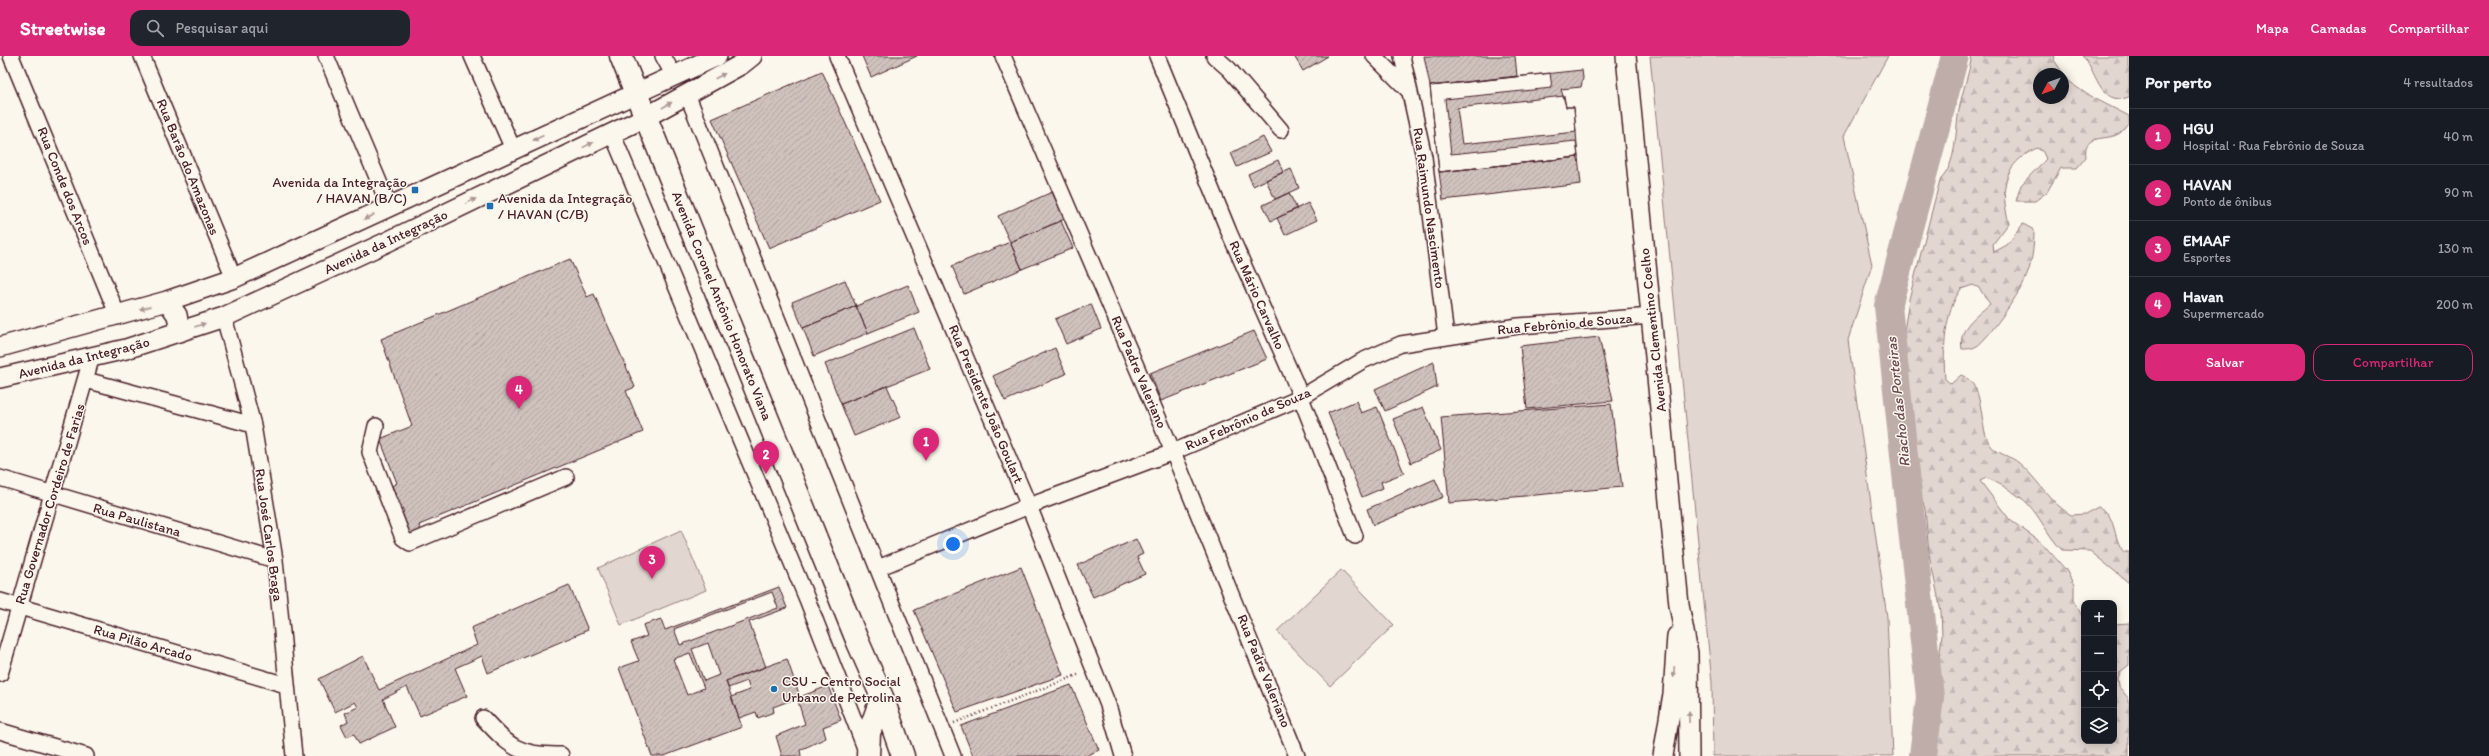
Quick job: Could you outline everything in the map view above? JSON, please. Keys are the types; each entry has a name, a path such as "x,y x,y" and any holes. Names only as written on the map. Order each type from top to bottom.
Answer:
{"highway":[{"name":"Avenida Coronel Antônio Honorato Viana","path":"621,56 637,92 857,640 882,697 903,756"},
{"path":"868,756 869,733 882,697"}],"main road":[{"path":"6,377 2,362 6,346 118,316 168,301 234,278 390,208 673,74 717,56"},
{"name":"Avenida da Integração","path":"6,377 151,342 224,317 394,239 646,117 742,64 752,56"},
{"name":"Avenida Clementino Coelho","path":"1626,56 1679,605 1688,654 1689,756"},
{"path":"168,301 178,315 180,332"},
{"name":"Avenida Clementino Coelho","path":"1663,756 1673,694 1679,605"}],"street":[{"name":"Rua Conde dos Arcos","path":"12,56 118,316"},
{"name":"Rua Barão do Amazonas","path":"142,56 234,278"},
{"path":"326,56 390,208"},
{"path":"472,56 513,149"},
{"path":"663,56 673,74"},
{"name":"Rua Presidente João Goulart","path":"837,56 1030,506 1094,669 1123,756"},
{"name":"Rua Padre Valeriano","path":"1003,56 1173,452 1297,756"},
{"name":"Rua Mário Carvalho","path":"1157,56 1300,398 1355,536"},
{"path":"1214,56 1229,69 1281,130"},
{"path":"1374,56 1408,90"},
{"name":"Rua Raimundo Nascimento","path":"1402,56 1408,90 1424,156 1446,337"},
{"path":"687,94 954,756"},
{"path":"612,133 810,606 868,756"},
{"name":"Rua Febrônio de Souza","path":"878,568 1030,506 1173,452 1300,398 1362,361 1400,344 1518,326 1652,316"},
{"name":"Rua José Carlos Braga","path":"224,317 253,425 275,560 294,756"},
{"name":"Rua Governador Cordeiro de Farias","path":"0,674 54,495 92,356"},
{"path":"86,380 253,425"},
{"path":"376,426 370,452 403,538 410,543 566,477"},
{"name":"Rua Paulistana","path":"0,478 275,560"},
{"name":"Rua Pilão Arcado","path":"0,601 286,685"},
{"path":"483,718 516,750 534,755 561,755"},
{"path":"0,731 86,756"}],"path":[{"path":"943,727 1094,669"}],"green space":[{"path":"1650,56 1888,56 1844,136 1872,265 1848,340 1887,617 1893,756 1713,756 1712,683"},
{"path":"1972,56 2055,56 2054,60 2059,68 2033,68 2033,104 2069,104 2069,82 2088,95 2129,116 2129,123 2123,131 2115,136 2097,139 2088,144 2086,149 2086,157 2077,168 2061,168 2047,192 2035,201 2016,201 2021,185 2046,159 2043,152 2037,148 2025,154 2010,170 2006,179 2005,189 2006,211 2009,223 1993,244 1994,252 2007,245 2023,224 2034,230 2034,243 2027,276 2016,296 1988,335 1977,346 1969,349 1962,349 1961,341 1965,329 1974,318 1990,304 1979,288 1973,285 1961,289 1955,298 1948,320 1944,357 1945,379 1951,384 1961,375 1969,380 1974,387 1978,395 1986,435 1992,447 2012,458 2026,469 2056,504 2071,515 2085,514 2098,507 2104,510 2111,520 2120,547 2124,552 2129,552 2129,583 2090,551 2062,550 2033,509 2025,501 2008,489 1986,478 1980,481 2010,520 2042,543 2066,570 2074,585 2074,600 2081,614 2081,744 2117,744 2117,624 2129,623 2129,665 2120,672 2118,679 2119,687 2129,699 2129,756 1931,756 1930,733 1942,635 1941,611 1929,554 1925,509 1909,457 1913,441 1905,378 1904,332 1909,299 1940,180 1946,173 1952,157 1960,103"},
{"path":"2082,56 2129,56 2129,97 2119,99 2111,97 2104,91 2087,61"},
{"path":"681,530 706,590 621,625 598,568"},
{"path":"1341,570 1394,625 1330,686 1277,631"}],"building":[{"path":"862,56 917,56 871,77"},
{"path":"1294,56 1328,56 1303,71"},
{"path":"1424,56 1515,56 1517,76 1430,86"},
{"path":"1582,70 1583,78 1581,87 1561,89 1566,107 1574,107 1578,157 1439,172 1430,86"},
{"path":"822,71 880,200 769,248 712,119"},
{"path":"1550,73 1552,88 1445,99 1451,154 1576,141 1578,157 1439,172 1430,86"},
{"path":"1564,96 1566,107 1574,107 1576,132 1462,144 1457,108"},
{"path":"1263,137 1271,152 1237,167 1231,153"},
{"path":"1578,157 1581,184 1443,200 1439,172"},
{"path":"1278,160 1283,172 1253,186 1248,174"},
{"path":"1291,169 1299,188 1275,199 1266,180"},
{"path":"1052,192 1065,219 1010,242 998,216"},
{"path":"1289,193 1297,209 1271,221 1263,205"},
{"path":"1308,203 1317,220 1285,235 1277,218"},
{"path":"1061,221 1073,248 1022,269 1010,242"},
{"path":"1010,242 1022,269 964,294 952,266"},
{"path":"570,259 587,297 594,294 635,387 626,391 643,432 419,525 421,532 411,537 400,514 404,512 392,486 397,483 380,439 412,426 381,339"},
{"path":"845,280 856,306 803,328 792,302"},
{"path":"908,285 919,312 868,333 856,306"},
{"path":"1091,304 1101,329 1066,344 1055,319"},
{"path":"856,306 868,333 814,356 803,328"},
{"path":"914,328 930,369 841,404 825,364"},
{"path":"1254,331 1267,359 1161,401 1150,373"},
{"path":"1599,337 1613,401 1527,409 1520,346"},
{"path":"1055,348 1066,374 1005,401 993,376"},
{"path":"1434,362 1437,387 1385,411 1375,389"},
{"path":"887,386 901,417 854,436 841,404"},
{"path":"1356,401 1361,413 1377,407 1404,473 1381,482 1383,488 1362,497 1328,413"},
{"path":"1611,404 1622,487 1449,503 1441,417"},
{"path":"1423,407 1441,450 1411,463 1393,419"},
{"path":"1435,479 1443,497 1373,525 1367,509"},
{"path":"1136,539 1143,554 1137,557 1145,574 1093,597 1078,565"},
{"path":"1021,567 1063,675 957,712 914,610"},
{"path":"569,585 588,630 488,673 482,656 455,668 467,696 420,716 407,687 383,699 395,727 359,744 354,734 347,737 341,725 348,721 345,713 358,707 355,702 335,712 319,679 363,656 379,690 477,645 471,628"},
{"path":"779,587 787,608 749,622 766,667 726,681 742,727 664,756 652,756 619,668 639,661 631,642 647,636 643,625 661,619 665,630","holes":["690,653 704,688 687,695 673,659"]},
{"path":"772,592 778,608 680,645 674,629"},
{"path":"708,643 719,675 704,681 692,649"},
{"name":"CSU - Centro Social Urbano de Petrolina","path":"787,659 800,697 773,707 774,712 758,718 756,712 739,718 731,697 750,690 747,681 728,688 726,681"},
{"path":"1071,685 1099,750 1086,756 973,756 961,726"},
{"path":"828,686 841,720 823,727 826,738 800,750 801,756 782,756 776,736 805,724 797,698"}],"waterway":[{"name":"Riacho das Porteiras","path":"1923,756 1930,697 1888,306 1955,56"}],"place":[{"name":"Avenida da Integração / HAVAN (B/C)","path":"415,190"},
{"name":"Avenida da Integração / HAVAN (C/B)","path":"490,206"},
{"name":"Havan","path":"519,409"},
{"name":"HGU","path":"926,461"},
{"name":"HAVAN","path":"766,474"},
{"name":"EMAAF","path":"652,579"},
{"name":"CSU - Centro Social Urbano de Petrolina","path":"774,689"}]}
